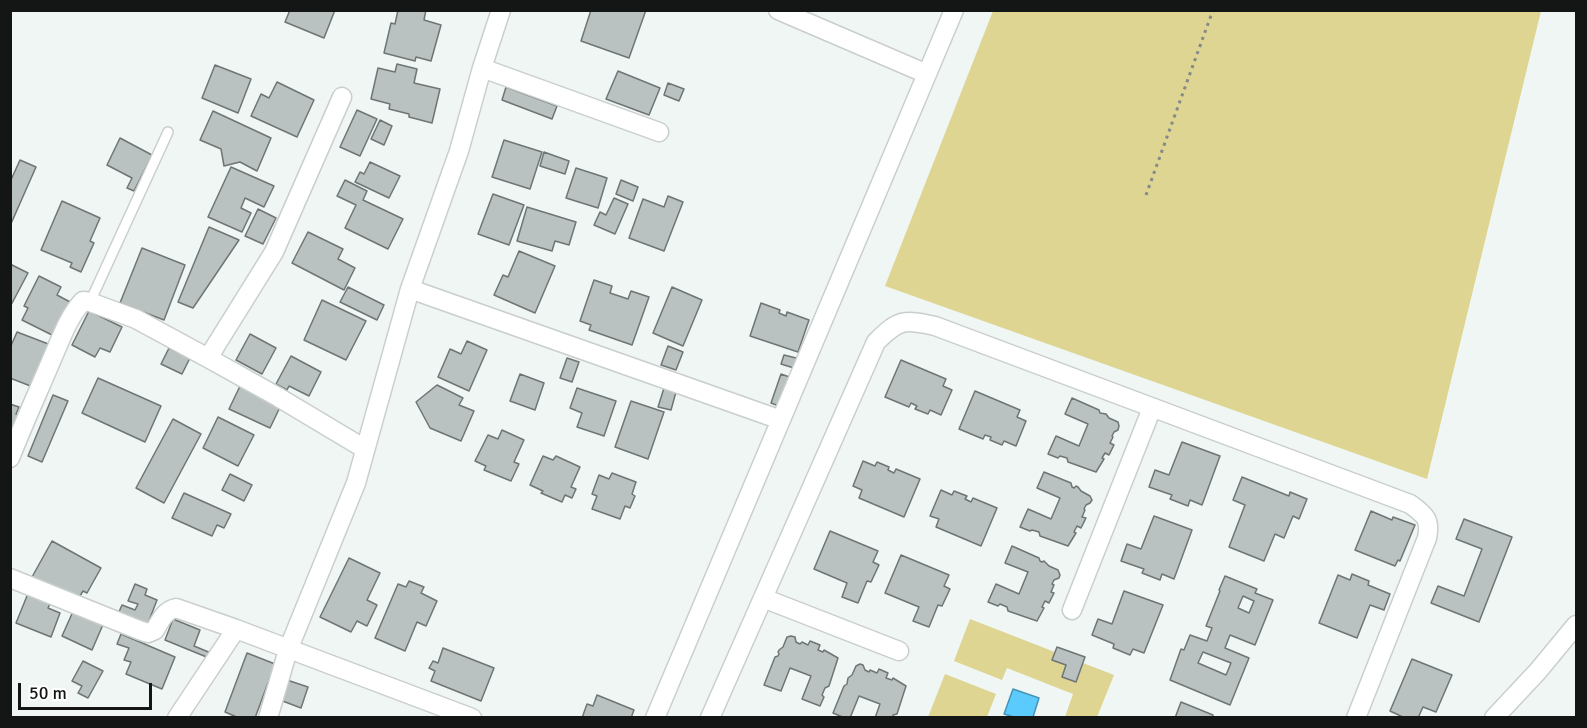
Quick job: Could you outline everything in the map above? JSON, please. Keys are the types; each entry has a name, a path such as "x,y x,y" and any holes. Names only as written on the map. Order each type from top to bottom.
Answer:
{"street":[{"path":"268,717 288,650 356,483 411,289 459,151 501,10"},
{"path":"778,10 927,74"},
{"path":"656,717 954,10"},
{"path":"482,68 659,132"},
{"path":"208,358 274,252 342,97"},
{"path":"411,289 782,420"},
{"path":"10,458 25,418 75,310 83,302 90,302 136,320 278,396 365,449"},
{"path":"710,717 876,342 901,322 915,322 935,326 1410,504 1424,514 1430,526 1427,538 1356,717"},
{"path":"1072,609 1152,408"},
{"path":"10,578 148,633 155,630 170,609 176,608 472,717"},
{"path":"763,598 899,651"},
{"path":"1494,717 1538,671 1576,625"},
{"path":"177,717 236,629"}],"lane":[{"path":"90,302 168,132"}],"path":[{"path":"1146,195 1213,10"}],"shaded area":[{"path":"993,11 1541,11 1427,479 885,286"},
{"path":"970,619 1114,675 1097,717 1065,717 1073,694 1007,668 1002,680 954,661"},
{"path":"945,674 996,694 987,717 928,717"}],"water":[{"path":"1013,689 1039,698 1033,717 1014,717 1004,714"}],"building":[{"path":"290,10 335,10 324,38 285,22"},
{"path":"398,10 426,10 424,20 441,25 431,61 416,57 415,61 384,53 391,23 395,24"},
{"path":"591,10 646,10 629,58 581,41"},
{"path":"397,64 417,69 414,83 440,89 432,123 409,117 409,114 389,109 390,104 371,99 378,68 395,72"},
{"path":"215,65 251,79 238,113 202,98"},
{"path":"618,71 660,88 649,115 606,99"},
{"path":"277,82 314,100 297,137 251,116 261,94 269,98"},
{"path":"668,83 684,89 679,101 664,95"},
{"path":"506,87 557,106 552,119 502,100"},
{"path":"357,110 377,119 360,156 340,147"},
{"path":"213,111 271,138 257,171 240,162 224,166 221,149 200,140"},
{"path":"380,120 392,126 384,145 371,139"},
{"path":"120,138 152,155 134,191 127,188 132,178 107,165"},
{"path":"504,140 542,152 530,189 492,177"},
{"path":"544,152 569,161 565,174 540,166"},
{"path":"20,160 36,167 10,226 10,182"},
{"path":"370,162 400,176 389,198 355,182 360,172 364,174"},
{"path":"231,167 274,186 264,207 245,198 241,208 251,213 242,232 208,217"},
{"path":"576,168 607,178 598,208 566,198"},
{"path":"345,180 367,191 363,200 403,219 388,249 345,228 356,205 337,196"},
{"path":"621,180 638,187 633,201 616,194"},
{"path":"493,194 524,205 509,245 478,234"},
{"path":"668,196 683,202 664,251 629,238 643,199 664,207"},
{"path":"614,198 628,204 615,234 594,225 600,212 606,215"},
{"path":"62,201 100,218 90,241 94,243 81,272 70,267 72,263 41,250"},
{"path":"527,207 576,222 569,245 555,241 552,251 517,241"},
{"path":"258,209 276,218 263,244 245,236"},
{"path":"209,227 239,240 193,308 178,302"},
{"path":"308,232 343,249 338,259 355,268 344,290 292,263"},
{"path":"142,248 185,265 164,320 120,303"},
{"path":"519,251 555,266 535,313 494,295 503,275 508,277"},
{"path":"10,264 28,273 10,307"},
{"path":"39,276 61,287 57,295 72,303 56,337 22,320 28,308 24,306"},
{"path":"594,280 612,286 610,293 628,299 631,291 649,297 632,345 589,330 591,325 580,321"},
{"path":"348,287 384,305 377,320 340,302"},
{"path":"672,287 702,300 683,346 653,333"},
{"path":"322,300 366,321 346,360 304,340"},
{"path":"761,303 780,310 779,313 786,316 787,312 809,320 798,352 750,336"},
{"path":"89,311 122,327 110,352 100,348 95,357 72,345"},
{"path":"17,332 51,345 33,387 10,378 10,348"},
{"path":"250,334 276,348 262,374 236,360"},
{"path":"467,341 487,350 469,391 438,377 450,349 461,354"},
{"path":"668,346 683,352 676,370 661,365"},
{"path":"169,348 190,358 182,374 161,364"},
{"path":"784,355 800,359 797,369 781,364"},
{"path":"291,356 321,372 309,396 289,386 287,390 276,384"},
{"path":"567,358 579,362 572,382 560,378"},
{"path":"901,360 946,379 943,386 952,390 941,415 930,410 928,414 915,409 917,406 911,403 909,407 885,397"},
{"path":"520,374 544,383 535,410 510,401"},
{"path":"781,374 795,379 784,408 771,403"},
{"path":"98,378 161,406 145,442 82,413"},
{"path":"241,384 282,403 270,428 229,409"},
{"path":"437,385 463,398 459,405 474,411 461,441 430,428 416,402"},
{"path":"577,388 616,401 604,436 577,427 582,413 570,408"},
{"path":"664,388 676,392 671,410 658,407"},
{"path":"975,391 1020,410 1017,417 1026,421 1016,446 1004,441 1002,445 990,440 991,437 985,435 983,439 959,429"},
{"path":"53,395 68,401 42,462 28,456"},
{"path":"1072,398 1099,410 1100,413 1118,422 1118,430 1114,432 1110,443 1114,445 1109,455 1105,453 1096,472 1068,462 1067,458 1060,456 1058,458 1048,454 1056,436 1079,446 1088,424 1065,414"},
{"path":"631,401 664,412 648,459 615,447"},
{"path":"10,404 19,407 16,414 21,416 10,439"},
{"path":"218,417 254,435 238,466 203,448"},
{"path":"173,419 201,434 164,503 136,488"},
{"path":"502,430 524,440 514,462 519,464 511,481 484,470 486,466 475,461 488,435 498,439"},
{"path":"1182,442 1220,456 1202,505 1190,500 1188,506 1170,499 1172,495 1149,487 1155,470 1169,475"},
{"path":"543,456 553,460 556,456 580,467 571,487 576,489 572,498 565,495 562,502 541,493 543,491 530,485"},
{"path":"863,461 875,466 877,462 889,467 888,470 894,473 896,469 920,479 904,517 859,498 862,490 853,486"},
{"path":"1044,472 1071,483 1074,488 1078,487 1092,500 1084,509 1082,517 1086,518 1081,528 1077,526 1074,532 1076,533 1068,546 1040,536 1039,532 1020,527 1028,509 1051,519 1060,498 1037,488"},
{"path":"612,473 636,482 632,494 635,496 630,508 625,506 620,519 592,509 597,496 592,494 599,475 609,479"},
{"path":"230,474 252,485 244,501 222,490"},
{"path":"1242,477 1289,496 1290,492 1307,499 1299,519 1293,516 1284,538 1275,534 1264,561 1229,547 1245,505 1233,500"},
{"path":"941,490 952,495 954,491 967,496 965,499 971,502 973,498 997,508 981,546 936,527 939,519 930,516"},
{"path":"184,493 231,514 224,528 217,525 212,536 172,518"},
{"path":"1371,511 1392,520 1393,517 1415,525 1400,561 1398,560 1395,566 1355,550"},
{"path":"1154,516 1192,530 1174,579 1162,574 1160,580 1142,573 1144,569 1121,561 1127,544 1141,549"},
{"path":"1464,519 1512,537 1479,622 1431,603 1438,586 1464,596 1482,549 1456,539"},
{"path":"830,531 878,551 873,562 879,565 871,582 867,581 858,603 842,597 847,583 814,569"},
{"path":"52,541 101,568 87,593 83,591 77,601 32,577"},
{"path":"1012,546 1044,561 1058,570 1060,575 1052,584 1054,585 1051,592 1054,593 1049,603 1045,601 1037,621 1008,611 1007,607 1000,604 998,606 988,602 996,584 1019,594 1028,572 1005,563"},
{"path":"901,555 949,575 944,586 950,589 942,606 938,605 929,627 913,621 919,607 885,593"},
{"path":"349,558 380,573 367,600 377,605 367,626 357,621 351,632 320,617"},
{"path":"1352,574 1369,581 1368,585 1390,594 1384,610 1370,605 1357,638 1319,623 1338,575 1350,580"},
{"path":"1225,576 1257,589 1255,593 1273,600 1255,645 1230,635 1225,648 1249,658 1230,705 1170,680 1181,649 1184,650 1190,635 1207,641 1212,628 1206,626","holes":["1243,596 1254,601 1249,613 1238,608","1203,652 1231,663 1226,675 1198,663"]},
{"path":"409,581 424,587 421,593 437,601 426,626 417,622 405,651 375,638 398,584 406,587"},
{"path":"135,584 147,589 145,595 157,600 147,626 118,614 122,605 135,610 138,604 128,601"},
{"path":"29,591 52,600 48,608 60,613 51,637 16,623"},
{"path":"1124,591 1163,605 1144,653 1133,649 1130,655 1113,648 1114,644 1092,635 1098,619 1112,624"},
{"path":"75,607 105,620 92,650 62,636"},
{"path":"173,619 200,630 194,646 211,653 209,658 165,640"},
{"path":"121,634 175,657 162,689 126,674 131,662 124,660 129,648 117,644"},
{"path":"787,637 795,637 796,642 800,644 802,642 808,645 810,641 820,645 818,650 823,652 824,650 838,658 829,686 825,688 822,695 824,697 820,706 802,699 811,676 790,668 781,691 764,685 775,657 778,656"},
{"path":"1057,647 1085,657 1076,682 1062,677 1066,665 1052,660"},
{"path":"443,648 494,668 481,701 431,681 435,671 429,668 433,661 438,663"},
{"path":"247,653 275,664 255,718 239,718 225,712"},
{"path":"1412,659 1452,675 1436,712 1423,707 1418,718 1405,718 1390,711"},
{"path":"83,661 103,671 88,698 78,693 82,686 72,681"},
{"path":"860,664 869,672 870,670 877,673 879,669 888,673 886,678 892,680 893,678 906,686 897,714 893,715 893,718 875,718 880,704 859,696 850,718 833,713 848,678"},
{"path":"287,680 308,687 301,708 280,700"},
{"path":"597,695 634,710 631,718 582,718 587,704 593,706"},
{"path":"1181,702 1213,715 1212,718 1175,718"}]}
